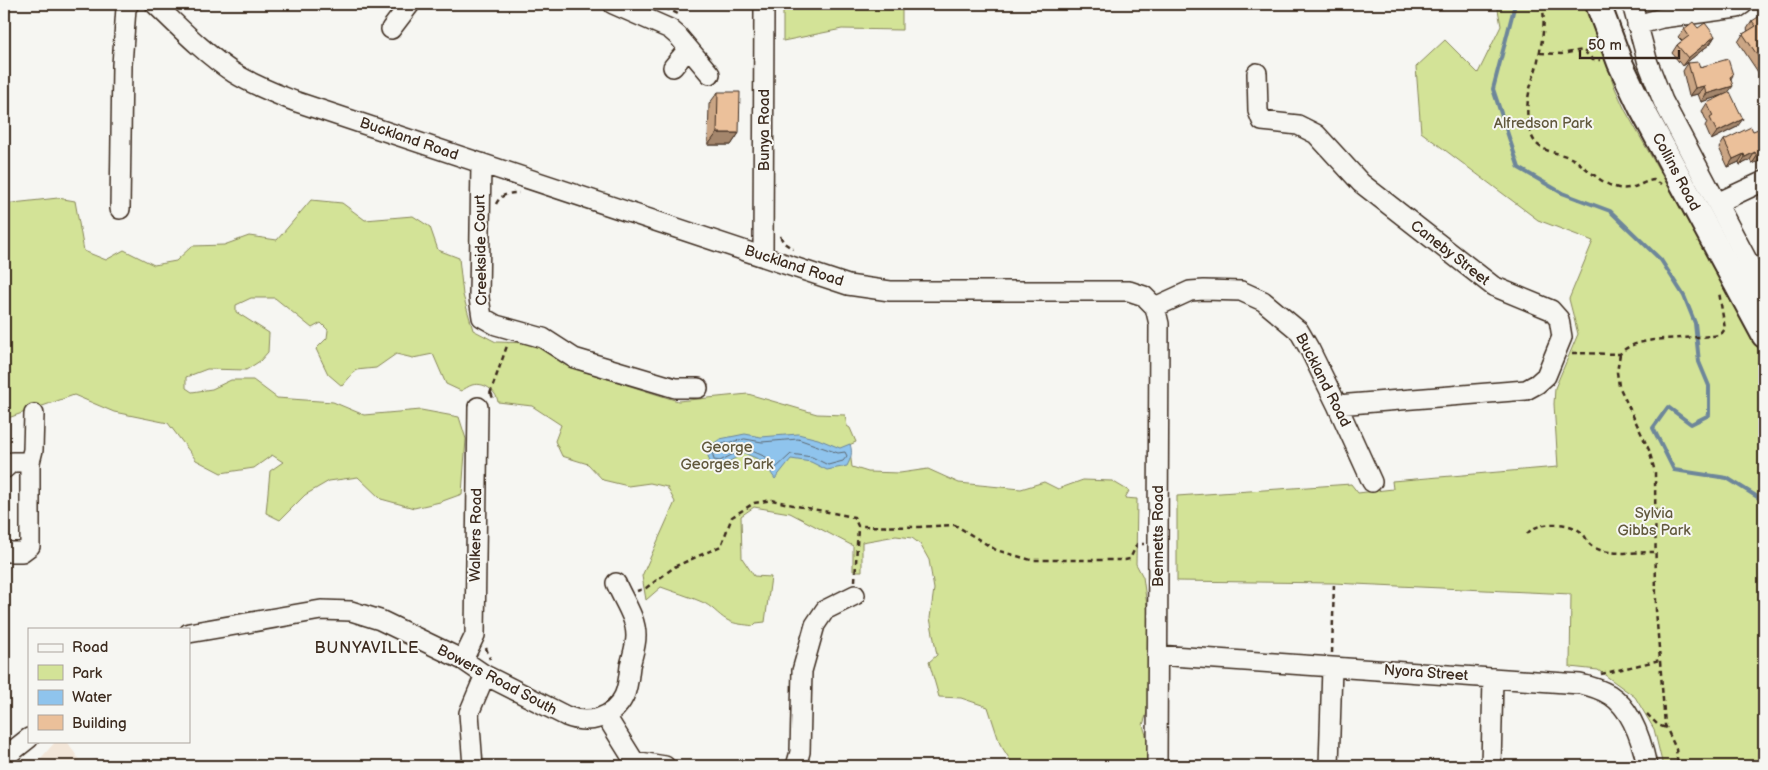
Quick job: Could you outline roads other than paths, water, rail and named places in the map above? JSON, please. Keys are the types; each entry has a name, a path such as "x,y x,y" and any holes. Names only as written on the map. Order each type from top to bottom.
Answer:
{"main road":[{"name":"Collins Road","path":"1598,4 1620,63 1641,106 1764,335"}],"street":[{"path":"120,209 122,66 126,8 129,4"},
{"name":"Buckland Road","path":"155,4 194,42 234,73 264,89 294,101 848,285 890,291 1129,291 1144,296 1155,307 1190,291 1240,291 1264,301 1299,331 1337,405 1372,482"},
{"path":"391,29 410,4"},
{"path":"613,4 670,29 710,74"},
{"name":"Bunya Road","path":"762,256 764,4"},
{"name":"Collins Road","path":"1632,4 1648,63 1663,101 1764,292"},
{"path":"1638,25 1662,18 1737,8 1743,4"},
{"path":"672,67 688,50"},
{"name":"Caneby Street","path":"1257,73 1258,111 1262,121 1298,125 1316,134 1360,183 1493,286 1551,310 1559,319 1562,328 1562,337 1546,376 1526,390 1337,405"},
{"name":"Creekside Court","path":"481,163 479,298 482,317 496,325 543,338 574,358 675,388 698,388"},
{"path":"1717,203 1764,181"},
{"name":"Bennetts Road","path":"1155,307 1159,324 1156,766"},
{"name":"Walkers Road","path":"463,660 476,635 486,407"},
{"path":"4,552 22,552 30,546 30,462 33,450 34,414"},
{"path":"4,469 12,462 30,462"},
{"path":"618,589 632,618 636,637 625,696 616,708 606,716 634,760 665,766"},
{"path":"796,766 800,752 802,671 815,625 826,610 855,595"},
{"name":"Bowers Road South","path":"190,633 320,610 351,611 380,620 463,660 491,669 575,720 592,720 606,716"},
{"name":"Nyora Street","path":"1157,655 1580,684 1599,689 1611,696 1624,708 1634,725 1644,750 1647,766"},
{"path":"1329,766 1332,667"},
{"path":"474,766 469,713 491,669"},
{"path":"1491,766 1493,678"},
{"path":"4,756 28,739"}],"water":[{"path":"745,434 761,437 798,434 818,439 840,448 850,444 850,460 847,466 827,470 811,462 791,459 775,479 763,461 744,453 721,466 711,466 706,449 720,439"}],"waterway":[{"path":"1515,4 1493,89 1519,168 1562,193 1610,211 1661,260 1684,296 1695,323 1699,362 1709,386 1709,415 1691,424 1668,407 1653,428 1674,470 1727,478 1764,501"}],"district":[{"name":"BUNYAVILLE","path":"367,648"}],"park label":[{"name":"Alfredson Park","path":"1543,123"},
{"name":"George Georges Park","path":"727,456"},
{"name":"Sylvia Gibbs Park","path":"1654,522"}]}
